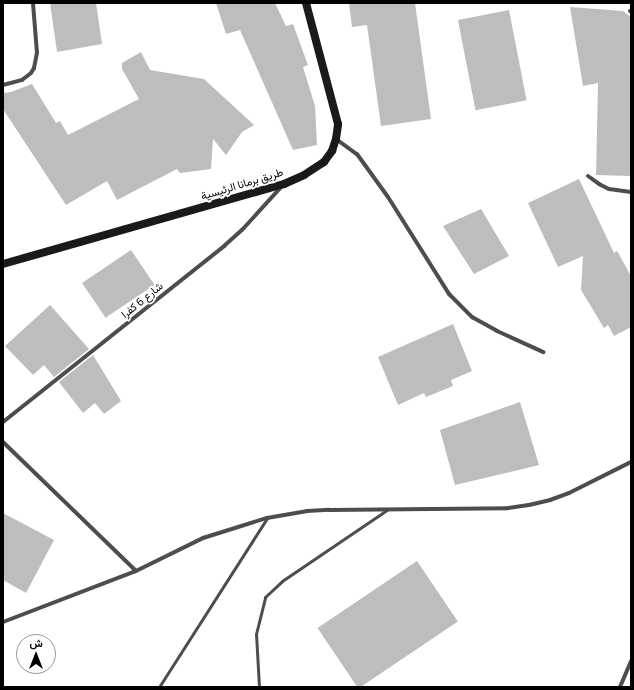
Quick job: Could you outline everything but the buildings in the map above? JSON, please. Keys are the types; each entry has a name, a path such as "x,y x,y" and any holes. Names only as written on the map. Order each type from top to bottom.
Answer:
{"main road":[{"name":"طريق برمانا الرئيسية","path":"3,264 284,184 304,175 324,162 332,151 336,139 338,124 306,3"}],"street":[{"path":"3,85 22,80 31,73 34,68 37,53 33,3"},
{"path":"336,139 357,154 388,197 449,294 472,317 496,331 543,352"},
{"path":"588,176 609,189 631,192"},
{"name":"شارع 6 كفرا","path":"3,422 224,246 242,230 284,184"},
{"path":"3,442 136,570"},
{"path":"3,622 136,570 203,538 267,518 307,511 390,508 501,508 529,505 550,500 569,493 631,461"},
{"path":"620,687 631,661"}],"lane":[{"path":"259,687 256,634 265,597 282,581 390,508"},
{"path":"159,687 267,518"}]}
